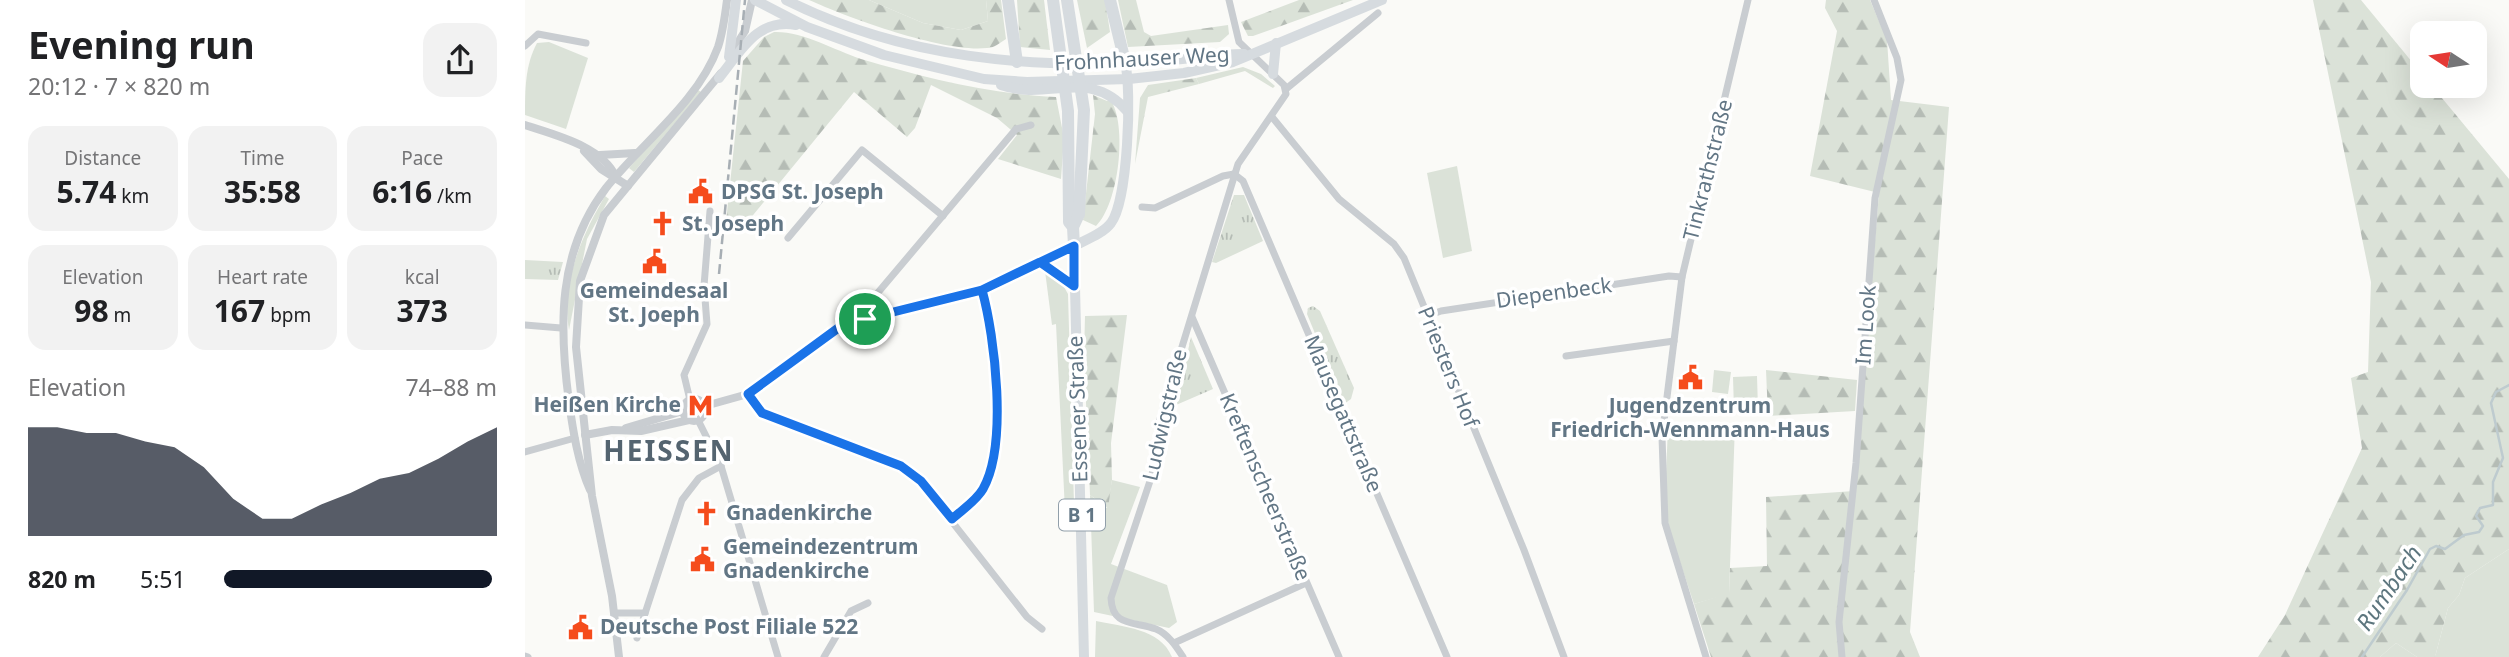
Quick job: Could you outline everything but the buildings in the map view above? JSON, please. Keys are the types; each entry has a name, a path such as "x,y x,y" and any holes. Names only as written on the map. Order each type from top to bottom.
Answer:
{"highway":[{"path":"1008,0 1017,62"},
{"name":"B 1","path":"1053,0 1068,111 1069,222 1073,227 1074,246"},
{"path":"1067,0 1084,110 1079,215 1073,227"},
{"path":"1110,0 1125,62"}],"main road":[{"path":"729,58 736,0"},
{"name":"Frohnhauser Weg","path":"753,0 807,27 884,55 984,79 1027,82 1129,79 1184,73 1233,62 1248,54"},
{"name":"Frohnhauser Weg","path":"786,0 849,27 932,51 1017,62 1125,62 1248,54"},
{"path":"1248,54 1382,0"},
{"path":"719,78 765,27 783,22 807,27"},
{"path":"1273,74 1276,43"},
{"path":"1017,62 1027,82"},
{"path":"1074,246 1107,228 1119,208 1128,112 1129,79 1125,62"},
{"path":"984,79 1019,89 1097,88 1110,93 1128,112"},
{"name":"Essener Straße","path":"1074,246 1084,657"}],"street":[{"path":"592,496 584,477 575,438 561,328 566,275 578,238 591,211 635,153 686,98 710,64 721,36 727,0"},
{"path":"619,657 614,613 592,496 576,347 580,281 596,233 628,186 719,78 744,31 753,0"},
{"path":"1229,0 1237,36 1248,54 1273,74 1286,89 1378,13"},
{"name":"Tinkrathstraße","path":"1706,657 1663,512 1662,437 1682,277 1748,0"},
{"name":"Im Look","path":"1842,657 1839,622 1857,451 1875,198 1901,80 1897,58 1874,0"},
{"path":"525,46 538,34 586,43"},
{"name":"Ludwigstraße","path":"1174,643 1156,629 1122,622 1115,616 1111,598 1151,478 1157,454 1159,422 1234,174 1284,99 1286,89"},
{"name":"Priesters Hof","path":"1272,117 1339,199 1394,244 1404,258 1524,550 1564,657"},
{"path":"525,125 599,155 615,157 635,153"},
{"path":"865,319 870,302 1016,129 1031,125"},
{"path":"582,148 601,169 628,186"},
{"path":"787,238 862,150 943,216"},
{"path":"599,155 611,165 616,177"},
{"path":"1142,207 1155,208 1223,176 1234,174"},
{"name":"Mausegattstraße","path":"1234,174 1243,181 1447,657"},
{"path":"525,452 683,411 690,400 684,375 707,324 704,286 710,211"},
{"path":"705,406 748,394 841,326 982,290 1074,246"},
{"path":"1040,262 1074,286"},
{"name":"Diepenbeck","path":"1427,316 1441,311 1545,294 1682,277"},
{"path":"952,519 982,491 994,447 998,392 982,290"},
{"name":"Kreftenscheerstraße","path":"1192,317 1339,657"},
{"path":"525,325 561,328"},
{"path":"1566,356 1674,341"},
{"path":"748,394 754,405 769,416 891,460 921,481 1027,617 1042,629"},
{"path":"615,430 641,431 694,420 705,412 705,406 699,400 690,400"},
{"path":"683,411 694,420 721,466 778,657"},
{"path":"637,638 682,500 699,478 721,466"},
{"path":"1183,657 1174,643 1306,583"},
{"path":"824,657 851,611 867,603"},
{"path":"614,613 645,613"}],"green space":[{"path":"809,0 869,0 923,23 961,30 988,21 986,0 1001,0 1006,39 990,48 947,45 897,33"},
{"path":"869,0 986,0 988,21 961,30 923,23"},
{"path":"1017,0 1044,0 1050,50 1020,47"},
{"path":"1077,0 1105,0 1110,32 1087,48"},
{"path":"1118,0 1136,0 1144,32 1151,36 1228,25 1229,34 1220,42 1128,47"},
{"path":"1299,0 1353,0 1248,36 1241,22"},
{"path":"1826,0 1870,0 1887,40 1891,100 1949,107 1910,632 1920,657 1711,657 1694,604 1729,593 1730,568 1767,566 1766,497 1854,491 1879,193 1810,176 1837,31 1825,8"},
{"path":"2313,0 2361,0 2410,59 2410,98 2442,98 2509,179 2509,549 2465,578 2459,595 2448,608 2435,657 2417,657 2396,643 2380,657 2258,657 2285,615 2362,448 2351,378 2368,372 2371,282"},
{"path":"774,32 807,38 861,59 934,79 982,89 1056,97 1064,138 1061,179 998,159 1017,135 997,118 931,85 915,128 907,137 854,92 740,231 725,231 743,61 764,37"},
{"path":"549,42 588,58 566,129 525,115 530,60 537,43"},
{"path":"1243,67 1261,74 1275,86 1273,88 1245,71 1199,84 1196,78"},
{"path":"1196,78 1199,84 1148,97 1135,164 1140,98 1148,85"},
{"path":"698,90 701,92 634,172 629,168"},
{"path":"1093,95 1107,101 1110,99 1116,111 1120,144 1115,183 1104,215 1096,226 1083,220 1095,114"},
{"path":"1457,166 1472,251 1443,258 1427,173"},
{"path":"1234,195 1244,195 1263,241 1216,263 1212,262"},
{"path":"605,196 609,199 587,239 569,330 568,295 575,261"},
{"path":"525,260 563,262 558,280 525,279"},
{"path":"1045,271 1059,278 1068,294 1074,504 1069,511 1065,511 1056,324 1052,325"},
{"path":"1313,306 1320,311 1354,388 1351,399 1344,404 1307,314 1308,308"},
{"path":"1127,315 1111,443 1112,480 1108,508 1090,495 1084,356 1085,316"},
{"path":"1191,337 1213,389 1176,405"},
{"path":"1714,370 1731,372 1728,394 1712,392"},
{"path":"1766,370 1857,380 1855,411 1768,416"},
{"path":"1757,376 1758,409 1734,410 1733,377"},
{"path":"1735,424 1729,594 1694,604 1669,529 1665,497 1668,427"},
{"path":"1112,480 1140,487 1111,564 1167,585 1177,622 1169,628 1094,612 1090,495 1107,508"},
{"path":"2509,549 2509,657 2435,657 2448,608 2459,595 2465,578"},
{"path":"1096,621 1150,634 1166,647 1172,657 1095,657"},
{"path":"2396,643 2417,657 2380,657"}],"waterway":[{"name":"Rumbach","path":"2362,657 2407,590 2430,549 2436,546 2445,549 2464,535 2479,532 2483,526 2476,516 2480,508 2493,505 2493,482 2503,458 2491,403 2496,392 2509,385"}],"railway":[{"path":"719,274 745,0"}],"place":[{"name":"DPSG St. Joseph","path":"701,192"},
{"name":"St. Joseph","path":"662,224"},
{"name":"Gemeindesaal St. Joeph","path":"654,262"},
{"name":"Jugendzentrum Friedrich-Wennmann-Haus","path":"1690,377"},
{"name":"Heißen Kirche","path":"701,405"},
{"name":"Gnadenkirche","path":"706,513"},
{"name":"Gemeindezentrum Gnadenkirche","path":"703,559"},
{"name":"Deutsche Post Filiale 522","path":"580,627"}],"district":[{"name":"HEISSEN","path":"669,451"}],"route":[{"path":"865,319 841,326 770,381 748,394 749,398 762,413 891,460 921,481 952,519 982,491 994,447 998,392 982,290 1074,246 1074,286 1055,271 1040,262 982,290 865,319"}]}
